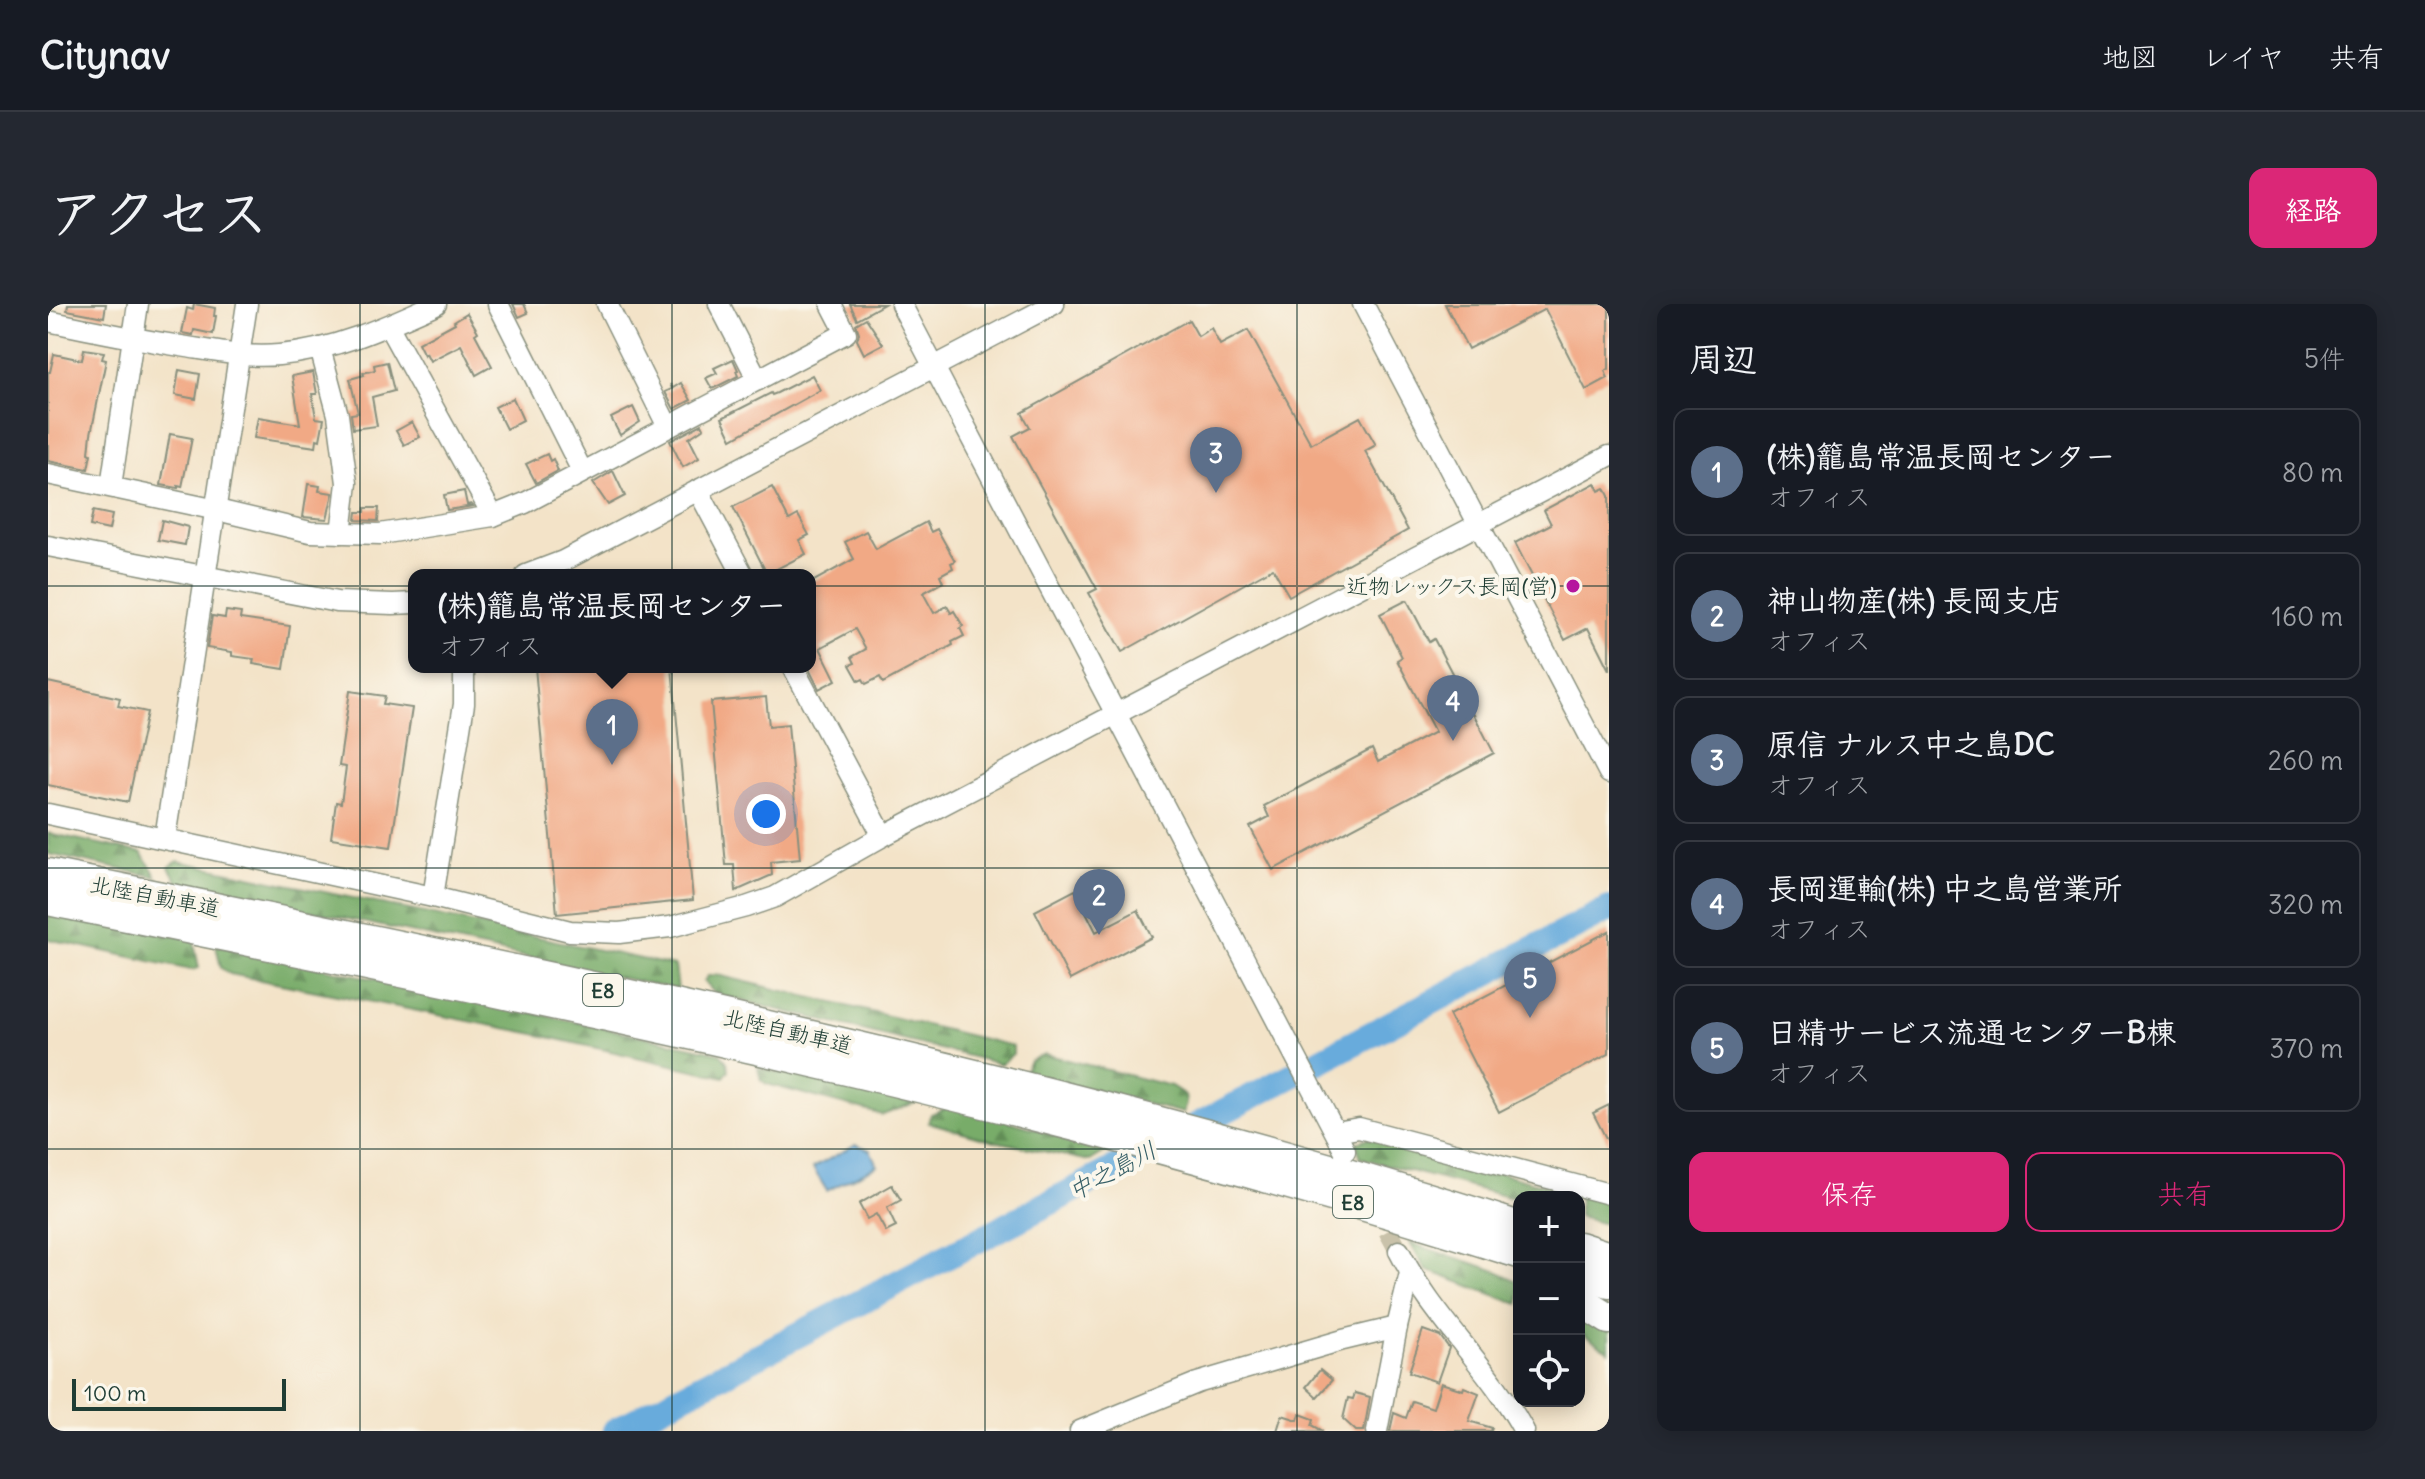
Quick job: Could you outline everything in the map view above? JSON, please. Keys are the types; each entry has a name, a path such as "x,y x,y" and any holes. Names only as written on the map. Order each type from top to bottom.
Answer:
{"highway":[{"name":"北陸自動車道","path":"48,874 708,1012 998,1080 1213,1137 1513,1225"},
{"name":"北陸自動車道","path":"48,900 705,1037 983,1101 1185,1154"},
{"path":"1185,1154 1246,1178 1435,1236 1513,1267"},
{"name":"E8","path":"1185,1154 1513,1251"},
{"path":"1378,1184 1513,1218"},
{"path":"1585,1237 1609,1243"},
{"path":"1585,1249 1609,1257"},
{"path":"1585,1275 1609,1283"},
{"path":"1585,1304 1609,1319"}],"street":[{"path":"111,486 138,304"},
{"path":"165,838 247,304"},
{"path":"498,304 582,471"},
{"path":"607,304 668,427"},
{"path":"719,304 758,380"},
{"path":"48,474 310,532 380,534 493,516 525,503 846,333 831,304"},
{"path":"901,304 1345,1151"},
{"path":"542,569 563,561 1054,304"},
{"path":"1363,304 1609,773"},
{"path":"48,321 133,339 240,356 278,355 320,348 389,327 423,307"},
{"path":"389,327 493,516"},
{"path":"320,348 338,415 347,483 341,533"},
{"path":"48,814 433,897 570,931 619,933 670,927 775,897 883,836 1609,456"},
{"path":"698,490 740,569"},
{"path":"48,546 337,602 408,603"},
{"path":"433,897 464,704 464,673"},
{"path":"796,673 883,836"},
{"path":"1336,1132 1359,1128 1609,1194"},
{"path":"1399,1251 1439,1315 1524,1431"},
{"path":"1377,1431 1410,1273"},
{"path":"1080,1431 1197,1383 1397,1327"}],"green space":[{"path":"48,833 142,853 157,877 48,854"},
{"path":"178,861 675,966 678,990 326,914 180,886 169,867"},
{"path":"48,911 193,938 199,968 191,970 48,939"},
{"path":"216,945 720,1053 729,1070 724,1077 535,1034 230,974 221,968"},
{"path":"717,975 1013,1046 1013,1054 1001,1064 715,994 704,981 708,976"},
{"path":"1044,1054 1171,1086 1185,1095 1183,1113 1024,1073 1030,1061"},
{"path":"758,1068 914,1103 883,1115 767,1084 761,1080"},
{"path":"953,1105 1108,1150 1090,1161 991,1140 928,1122 931,1114"},
{"path":"1368,1138 1568,1191 1513,1191 1513,1198 1361,1158 1356,1143"},
{"path":"1585,1196 1609,1202 1609,1225 1585,1219"},
{"path":"1410,1243 1513,1279 1513,1302 1426,1270"},
{"path":"1585,1314 1609,1330 1609,1351 1585,1336"}],"water":[{"path":"856,1144 870,1150 877,1165 827,1191 813,1168"}],"building":[{"path":"68,304 106,304 104,317 67,310"},
{"path":"194,304 215,308 213,334 194,330 193,335 182,333 187,308 193,310"},
{"path":"513,304 524,304 528,313 519,317"},
{"path":"850,304 884,304 857,319"},
{"path":"1445,304 1609,304 1609,369 1605,371 1608,378 1586,390 1545,309 1468,349"},
{"path":"467,313 492,366 476,375 461,345 430,361 418,343"},
{"path":"866,318 883,344 864,354 857,340 859,333 856,324"},
{"path":"1189,320 1198,336 1211,328 1220,345 1248,330 1311,444 1360,417 1376,445 1365,451 1408,530 1289,596 1273,568 1122,652 1089,593 1097,589 1013,436 1030,427 1022,413"},
{"path":"84,349 104,352 102,359 106,360 91,434 88,469 48,461 48,372 54,354 82,360"},
{"path":"733,359 738,376 712,389 706,378 717,373 714,368"},
{"path":"387,362 394,391 372,397 377,426 353,429 351,414 358,413 350,379 375,370 374,365"},
{"path":"179,370 200,374 196,399 175,395"},
{"path":"313,372 317,394 312,394 316,418 324,419 316,447 254,438 258,417 300,424 292,376"},
{"path":"812,375 820,390 732,439 722,418"},
{"path":"681,383 691,400 674,409 665,392 672,389 670,384 673,388"},
{"path":"513,398 523,420 506,429 495,407"},
{"path":"633,407 640,422 620,435 611,418"},
{"path":"412,422 420,437 404,445 396,431"},
{"path":"702,424 704,428 689,438 699,458 683,467 670,441"},
{"path":"170,434 192,438 182,487 178,488 161,485"},
{"path":"547,454 558,471 536,483 526,464"},
{"path":"613,471 625,496 608,505 593,483"},
{"name":"近物レックス長岡(営)","path":"1595,483 1599,491 1605,488 1609,496 1609,670 1588,628 1565,640 1515,543 1551,524 1544,510"},
{"path":"308,484 320,486 319,491 333,493 327,519 303,517"},
{"path":"772,487 789,520 798,515 809,535 799,540 806,554 777,569 764,569 733,507"},
{"path":"464,491 467,505 473,506 447,510 444,495"},
{"path":"365,508 379,508 378,521 356,520 357,512 365,512"},
{"path":"93,511 112,515 109,530 90,526"},
{"path":"162,520 188,527 185,545 158,540"},
{"path":"926,522 931,532 937,529 955,561 951,563 953,568 940,575 943,582 923,593 934,613 947,606 951,613 954,611 963,626 960,628 964,636 883,683 880,677 866,684 863,679 859,681 850,665 855,663 852,657 866,649 855,629 820,648 836,680 819,689 811,673 816,673 816,580 854,559 845,542 866,531 876,549"},
{"path":"1407,600 1429,642 1434,639 1494,753 1273,870 1250,827 1269,817 1264,806 1372,749 1378,762 1435,732 1397,660 1402,657 1380,614"},
{"path":"226,611 241,613 240,619 290,626 284,669 253,664 254,659 207,648 212,616 225,618"},
{"path":"536,673 673,673 693,900 557,914"},
{"path":"48,682 120,698 118,706 147,712 128,802 48,785"},
{"path":"350,691 385,696 383,704 412,708 391,847 331,838 336,802 341,803 346,767 339,766"},
{"path":"766,697 769,726 788,724 800,859 771,862 772,875 736,891 734,865 726,865 711,702"},
{"path":"1075,890 1096,932 1138,910 1152,937 1070,980 1035,911"},
{"path":"1609,931 1609,1054 1499,1112 1449,1015"},
{"path":"1609,1105 1609,1144 1593,1113"},
{"path":"892,1185 901,1200 887,1208 896,1227 886,1232 876,1214 867,1219 859,1204"},
{"path":"1423,1330 1440,1336 1449,1348 1437,1382 1409,1372"},
{"path":"1320,1370 1332,1380 1317,1397 1306,1387"},
{"path":"1441,1383 1479,1393 1469,1421 1492,1428 1491,1431 1390,1431 1394,1413 1406,1418 1412,1401 1433,1408"},
{"path":"1355,1393 1370,1397 1364,1431 1356,1431 1343,1419 1348,1398 1353,1399"},
{"path":"1300,1414 1314,1419 1312,1425 1323,1431 1277,1431 1282,1415 1298,1420"}],"waterway":[{"name":"中之島川","path":"615,1431 1609,909"}],"tunnel":[{"path":"1374,1204 1399,1251"}],"place":[{"name":"原信 ナルス中之島DC","path":"1216,493"},
{"name":"近物レックス長岡(営)","path":"1573,586"},
{"name":"長岡運輸(株) 中之島営業所","path":"1453,741"},
{"name":"(株)籠島常温長岡センター","path":"612,765"},
{"name":"神山物産(株) 長岡支店","path":"1099,935"},
{"name":"日精サービス流通センターB棟","path":"1530,1018"}]}
